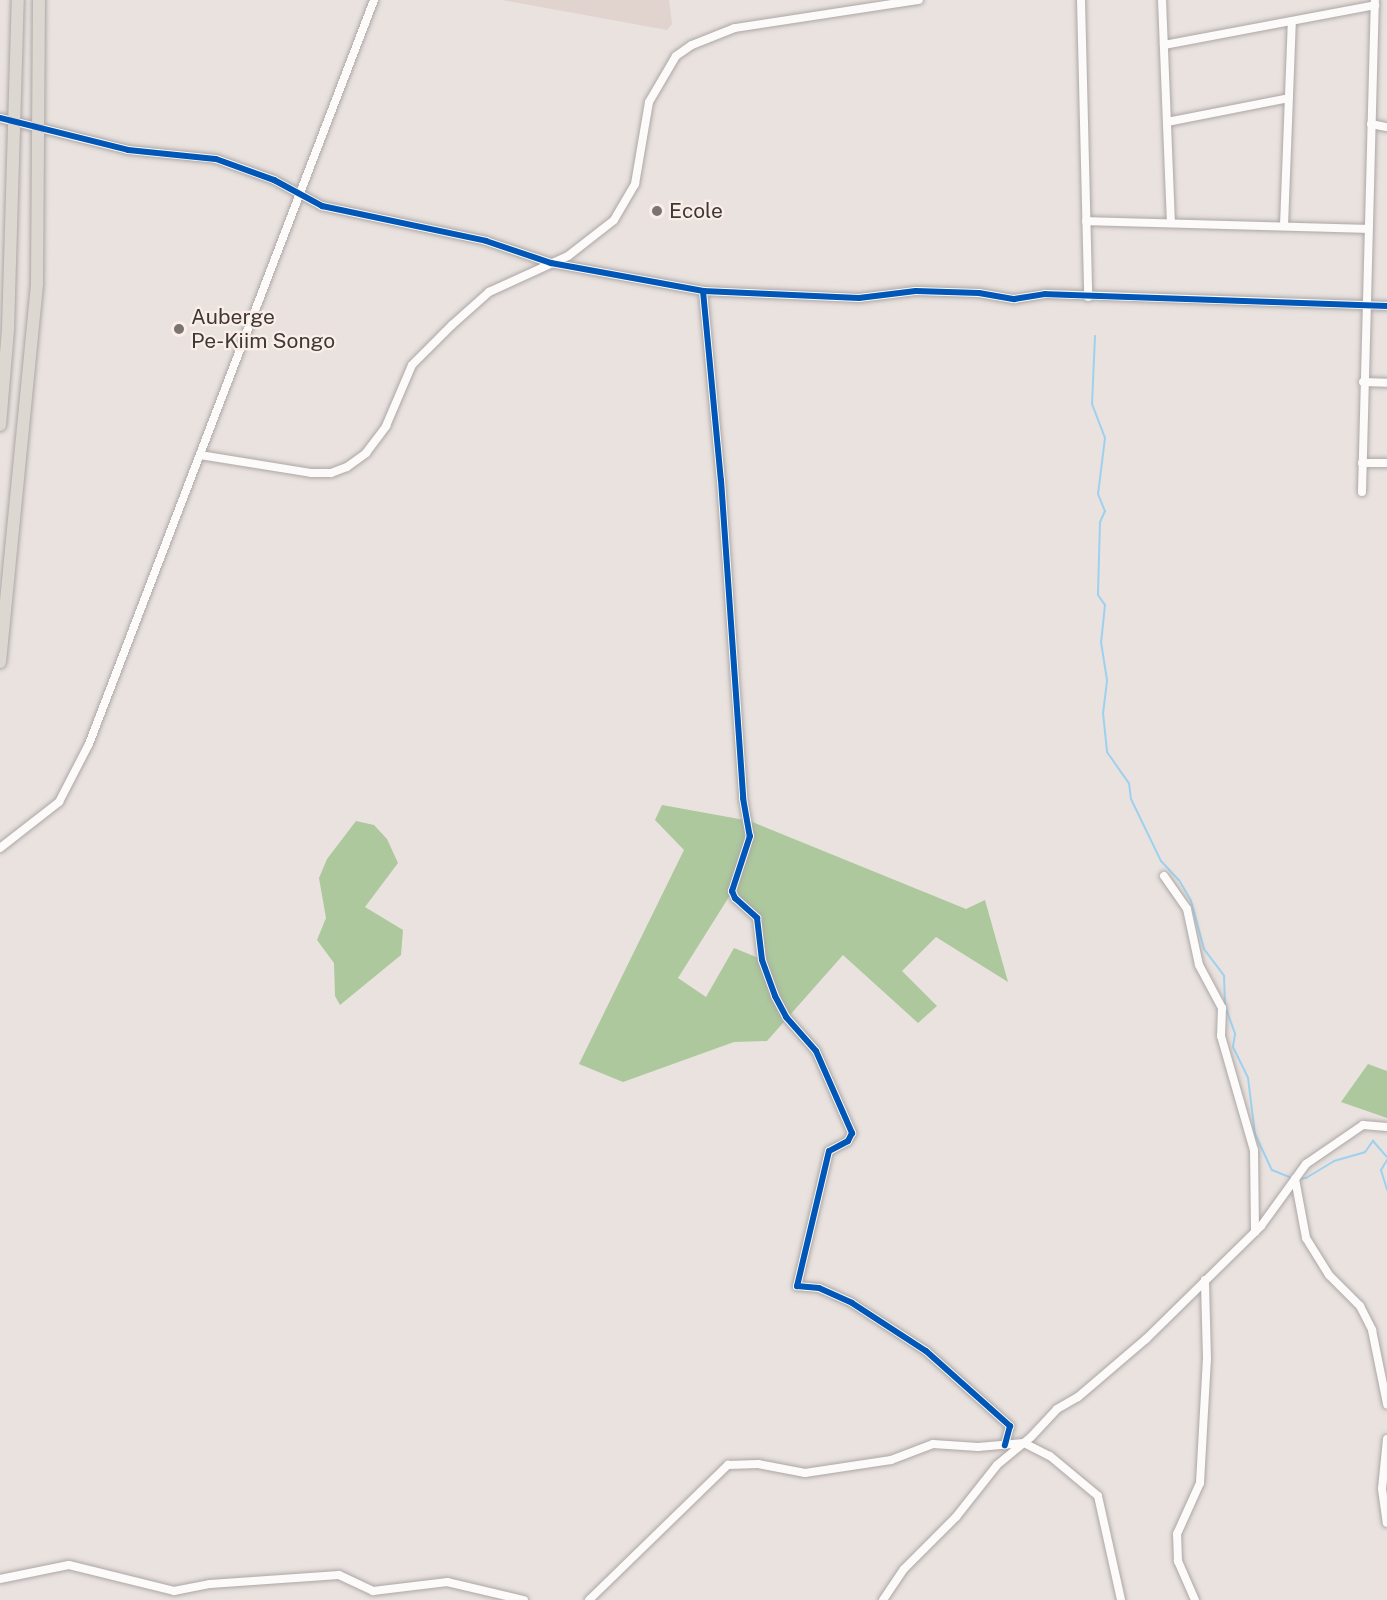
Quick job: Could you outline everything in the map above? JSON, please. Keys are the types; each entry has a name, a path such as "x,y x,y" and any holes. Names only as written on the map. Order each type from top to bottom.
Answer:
{"highway":[{"path":"0,425 18,0"},
{"path":"0,662 37,283 36,125 39,0"}],"street":[{"path":"0,848 59,802 71,783 374,0"},
{"path":"200,454 311,473 331,473 347,467 366,453 386,426 412,365 421,354 489,292 568,256 619,212 638,173 649,102 676,56 693,45 735,28 919,0"},
{"path":"1081,0 1088,297"},
{"path":"1162,0 1171,223"},
{"path":"1164,45 1375,3 1367,229 1362,492"},
{"path":"1284,226 1292,21"},
{"path":"1167,122 1289,98"},
{"path":"0,118 36,125 128,150 216,159 300,192 322,206 486,241 550,263 703,291 859,298 916,291 979,293 1014,299 1045,294 1387,306"},
{"path":"1371,124 1387,127"},
{"path":"1086,221 1367,229"},
{"path":"703,291 743,798 750,836 732,891 757,918 762,960 775,996 786,1017 816,1051 852,1133 848,1141 829,1151 797,1286 819,1288 852,1303 926,1351 1010,1426 1005,1445"},
{"path":"1363,382 1387,383"},
{"path":"1362,463 1387,464"},
{"path":"1164,876 1187,909 1199,965 1222,1008 1221,1036 1254,1150 1255,1232"},
{"path":"883,1600 925,1545 956,1517 997,1465 1024,1443 1057,1409 1078,1397 1146,1339 1255,1232 1286,1196 1306,1164 1363,1125 1387,1127"},
{"path":"1295,1179 1306,1238 1329,1275 1360,1306 1372,1330 1387,1404"},
{"path":"1194,1600 1178,1561 1177,1534 1200,1483 1208,1359 1205,1280"},
{"path":"1387,1439 1382,1489 1387,1522"},
{"path":"589,1600 728,1465 758,1464 805,1473 891,1460 933,1444 1024,1443 1050,1456 1098,1496 1121,1600"},
{"path":"0,1579 69,1566 174,1591 210,1584 339,1575 373,1591 447,1582 524,1600"}],"shaded area":[{"path":"502,0 669,0 672,24 667,30"}],"green space":[{"path":"662,805 750,821 966,909 985,900 1008,982 936,937 902,971 937,1006 918,1023 843,955 767,1041 734,1042 623,1082 579,1064 684,850 655,820","holes":["732,892 760,925 761,959 734,948 706,997 678,978"]},
{"path":"356,821 374,825 387,839 398,863 365,907 403,930 401,955 340,1005 335,996 334,963 317,940 326,918 319,878 327,859"},
{"path":"1368,1064 1387,1071 1387,1118 1341,1102"}],"waterway":[{"path":"1095,336 1092,404 1105,438 1098,494 1105,511 1100,522 1098,595 1105,605 1101,642 1107,681 1103,713 1107,752 1129,783 1131,799 1161,861 1179,880 1191,901 1204,949 1224,976 1225,1006 1235,1034 1233,1047 1248,1078 1255,1134 1272,1170 1292,1178"},
{"path":"1297,1179 1306,1178 1334,1161 1365,1152 1373,1141 1387,1157"},
{"path":"1387,1160 1381,1170 1387,1190"}],"cycle path":[{"path":"0,118 128,150 216,159 274,180 322,206 486,241 551,263 703,291 859,298 916,291 979,293 1014,299 1045,294 1387,306"},
{"path":"703,291 721,480 743,798 750,836 732,891 735,898 757,918 762,960 775,996 786,1017 816,1051 852,1133 848,1141 829,1151 797,1286 819,1288 852,1303 926,1351 1010,1426 1005,1445"}],"place":[{"name":"Ecole","path":"657,211"},
{"name":"Auberge Pe-Kiim Songo","path":"179,329"}]}
